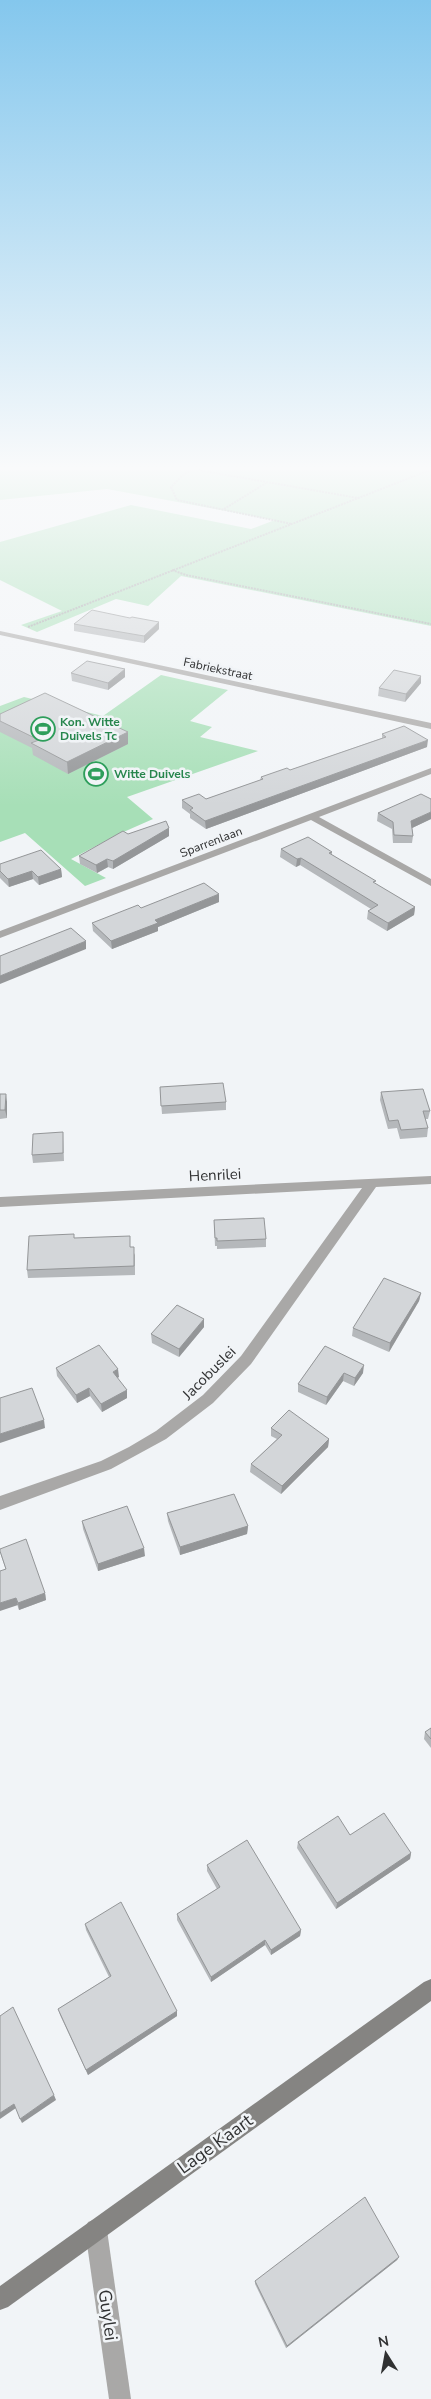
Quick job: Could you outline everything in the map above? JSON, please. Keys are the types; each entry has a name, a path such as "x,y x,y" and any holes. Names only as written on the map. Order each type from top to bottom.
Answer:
{"street":[{"name":"Fabriekstraat","path":"4,634 431,726"},
{"name":"Sparrenlaan","path":"0,935 431,771"},
{"path":"312,816 431,884"},
{"name":"Henrilei","path":"0,1202 431,1180"},
{"name":"Jacobuslei","path":"0,1503 106,1465 167,1431 208,1399 246,1360 372,1183"},
{"name":"Lage Kaart","path":"0,2299 431,1989"},
{"name":"Guylei","path":"96,2230 120,2399"}],"path":[{"path":"4,634 141,582"},
{"path":"221,582 431,624"}],"green space":[{"path":"4,582 174,582 148,606 116,599 37,632 21,625 62,611"},
{"path":"211,582 431,582 431,626"},
{"name":"Witte Duivels","path":"161,675 228,690 190,721 212,727 200,737 258,751 127,797 153,819 71,859 106,878 85,886 25,833 0,842 0,706 24,697 103,716"}],"building":[{"path":"92,610 159,622 144,636 74,624"},
{"path":"87,661 125,669 108,683 71,673"},
{"path":"394,670 421,676 406,694 379,688"},
{"path":"45,693 128,732 67,762 31,743 39,740 0,721 0,714"},
{"path":"404,726 428,740 205,821 190,810 193,808 182,800 199,794 206,799 263,779 261,777 287,768 290,770 386,737 382,734"},
{"path":"421,794 431,799 431,812 411,821 413,836 394,835 393,822 378,813"},
{"path":"166,821 169,828 113,861 107,859 96,865 79,856 123,831 128,834"},
{"path":"308,837 332,852 329,853 376,881 373,882 415,907 388,923 368,911 378,905 301,858 297,859 281,849"},
{"path":"41,850 61,869 38,877 32,871 8,879 0,871 0,864"},
{"path":"204,883 219,894 155,920 158,923 111,941 92,923 138,905 141,908"},
{"path":"71,928 86,941 0,976 0,956"},
{"path":"223,1083 226,1102 161,1106 160,1087"},
{"path":"423,1089 430,1111 423,1111 428,1128 401,1130 398,1120 389,1121 381,1092"},
{"path":"0,1094 6,1094 5,1110 0,1110"},
{"path":"63,1132 63,1153 32,1155 33,1134"},
{"path":"264,1218 266,1239 217,1241 217,1238 215,1238 214,1220"},
{"path":"74,1234 74,1238 130,1236 130,1247 134,1247 134,1266 27,1270 29,1236"},
{"path":"384,1278 421,1293 390,1343 353,1328"},
{"path":"177,1305 204,1319 179,1349 151,1334"},
{"path":"99,1345 118,1369 113,1372 127,1390 101,1404 89,1388 76,1395 56,1368"},
{"path":"325,1346 364,1365 355,1378 344,1373 327,1397 298,1384"},
{"path":"32,1388 44,1420 0,1434 0,1398"},
{"path":"289,1410 329,1439 282,1486 251,1464 282,1435 271,1428"},
{"path":"234,1494 248,1526 180,1547 167,1513"},
{"path":"127,1506 144,1548 98,1564 82,1521"},
{"path":"26,1539 45,1593 18,1603 16,1598 0,1603 0,1571 6,1569 0,1549"},
{"path":"431,1728 431,1739 425,1732"},
{"path":"384,1813 411,1853 337,1903 298,1842 338,1816 350,1835"},
{"path":"247,1840 301,1930 271,1950 265,1940 211,1977 177,1914 220,1887 207,1865"},
{"path":"121,1902 177,2011 86,2070 58,2009 111,1976 85,1924"},
{"path":"13,2007 54,2095 20,2119 14,2104 0,2113 0,2016"},
{"path":"365,2197 399,2257 287,2346 255,2281"}],"place":[{"name":"Kon. Witte Duivels Tc","path":"43,729"},
{"name":"Witte Duivels","path":"96,774"}]}
